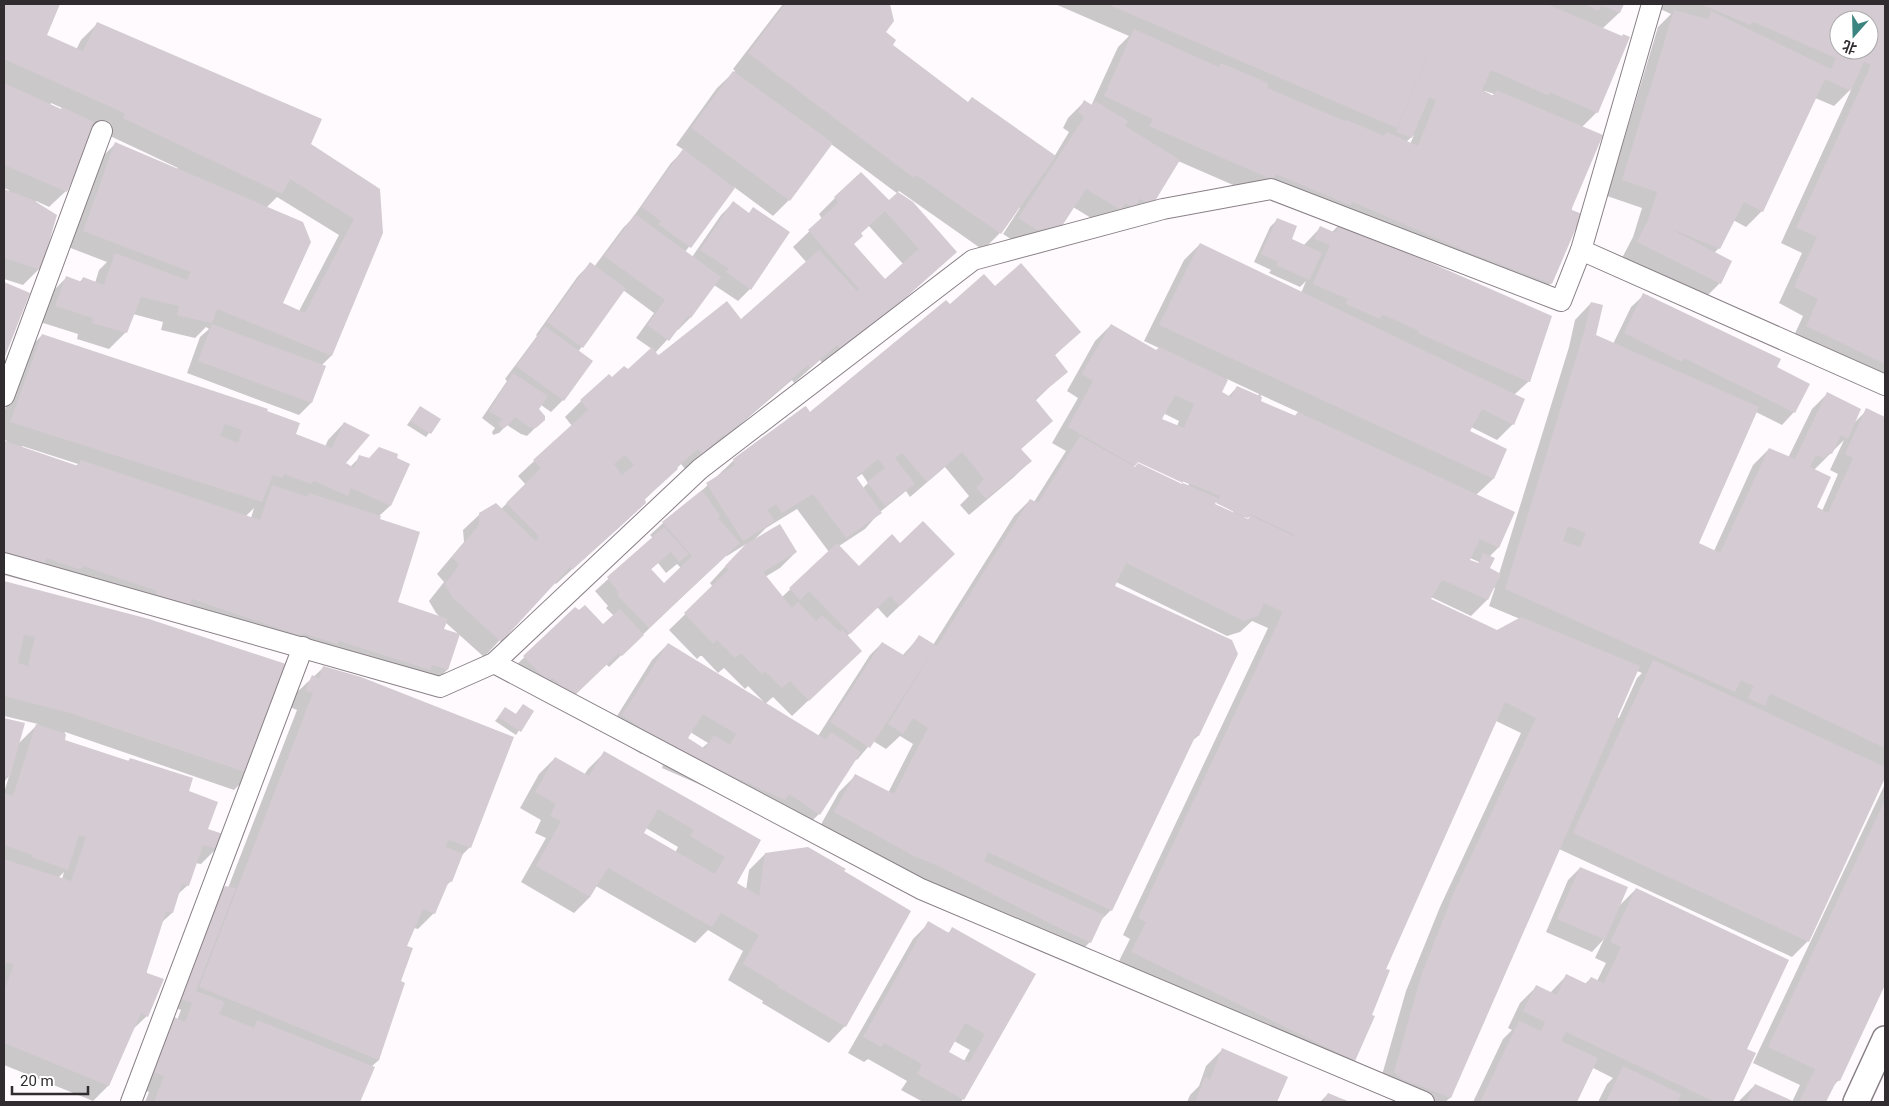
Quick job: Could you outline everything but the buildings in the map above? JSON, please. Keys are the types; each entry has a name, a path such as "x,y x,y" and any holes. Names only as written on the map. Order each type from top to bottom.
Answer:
{"street":[{"path":"4,563 440,687 494,663 700,469 973,260 1163,210 1271,189 1561,301 1581,250 1652,4"},
{"path":"4,396 102,131"},
{"path":"1581,250 1885,385"},
{"path":"130,1102 303,647"},
{"path":"494,663 921,889 1424,1102"},
{"path":"1856,1102 1885,1039"}]}
